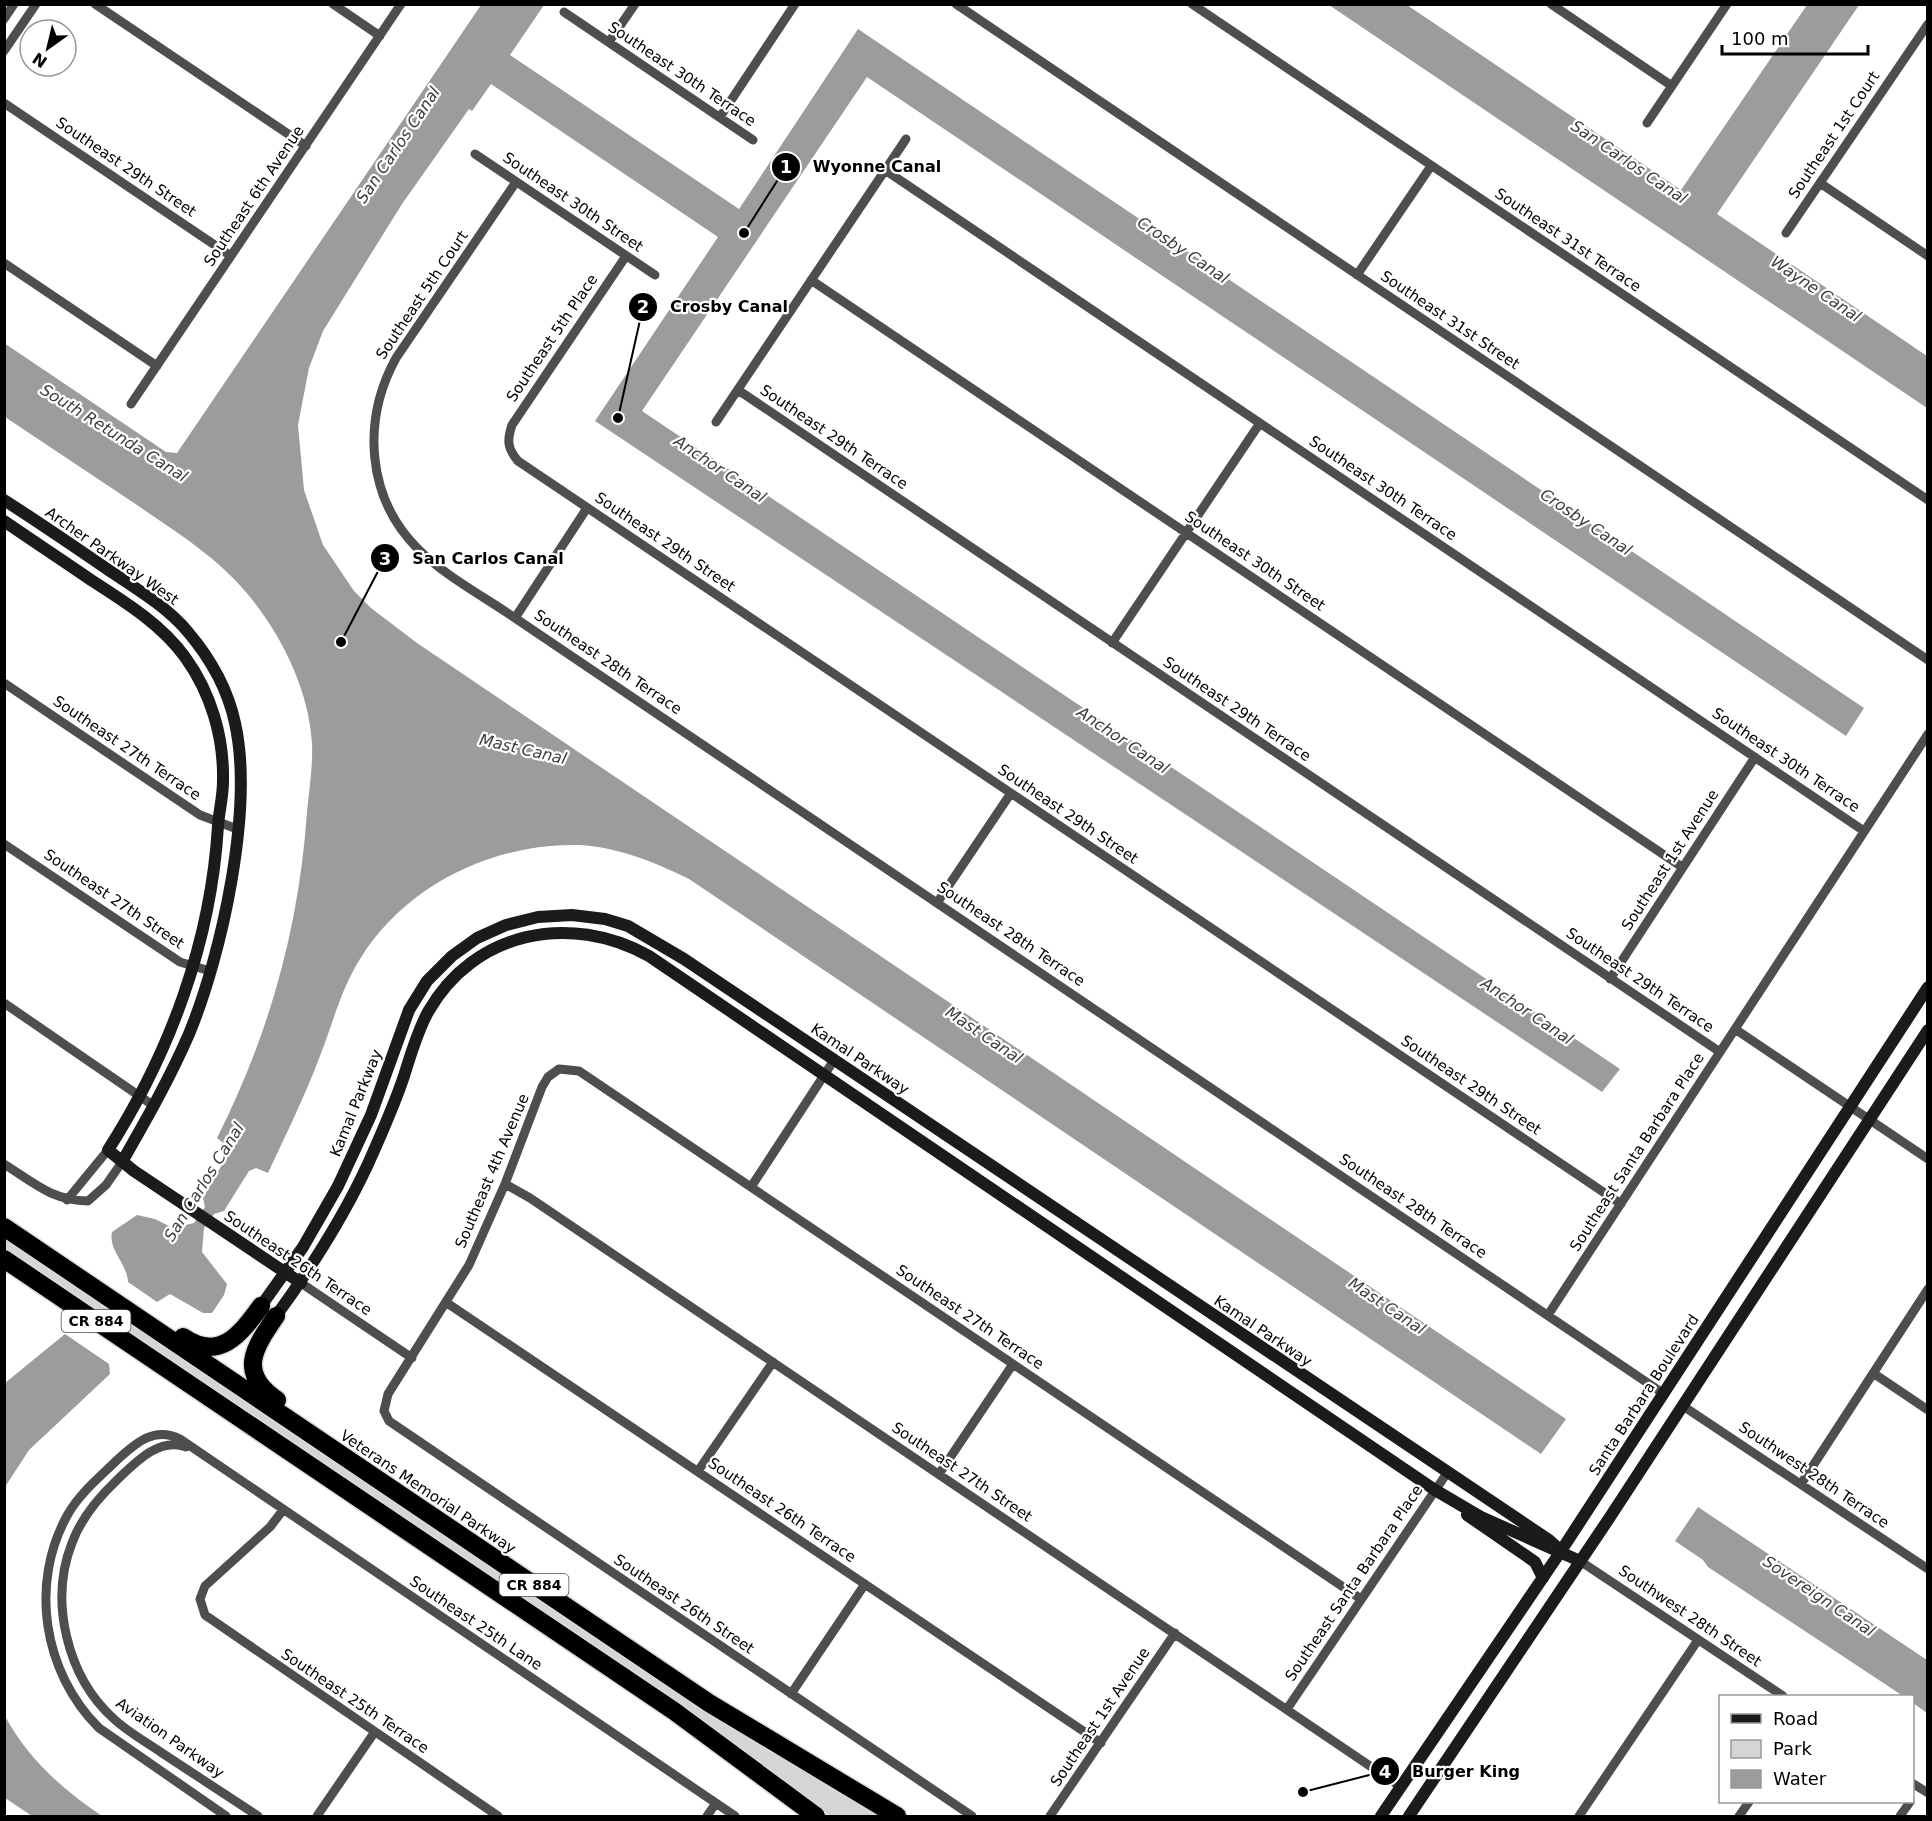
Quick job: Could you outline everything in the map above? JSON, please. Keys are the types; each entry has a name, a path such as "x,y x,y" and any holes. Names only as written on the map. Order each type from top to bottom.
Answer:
{"highway":[{"path":"4,1217 199,1347 219,1346 269,1311"},
{"name":"Veterans Memorial Parkway","path":"4,1227 710,1703 897,1816"},
{"name":"CR 884","path":"4,1259 682,1717 816,1816"},
{"path":"269,1311 253,1356 252,1368 256,1381 269,1395 403,1485 426,1513"}],"street":[{"path":"4,19 14,4"},
{"path":"4,51 36,4"},
{"path":"95,4 306,146"},
{"path":"333,4 380,36"},
{"name":"Southeast 6th Avenue","path":"131,404 401,4"},
{"path":"609,42 635,4"},
{"path":"720,117 795,4"},
{"name":"Southeast 31st Street","path":"956,4 1928,660"},
{"name":"Southeast 31st Terrace","path":"1192,4 1928,500"},
{"path":"1551,4 1672,86"},
{"path":"1647,123 1727,4"},
{"name":"Southeast 30th Terrace","path":"564,12 753,140"},
{"name":"Southeast 1st Court","path":"1786,233 1928,24"},
{"name":"Southeast 29th Street","path":"4,103 231,255"},
{"path":"716,422 906,139"},
{"name":"Southeast 30th Street","path":"475,154 655,275"},
{"path":"1357,275 1431,166"},
{"name":"Southeast 30th Terrace","path":"885,170 1864,831"},
{"name":"Southeast 5th Court","path":"376,469 374,425 390,370 516,182"},
{"path":"1820,183 1928,256"},
{"name":"Southeast 5th Place","path":"507,440 512,424 626,256"},
{"path":"4,262 157,366"},
{"name":"Southeast 30th Street","path":"812,280 1682,867"},
{"name":"Southeast 29th Terrace","path":"738,390 1720,1052"},
{"path":"1112,642 1260,423"},
{"name":"Southeast 29th Street","path":"507,440 510,452 518,461 1621,1204"},
{"name":"Southeast 28th Terrace","path":"376,469 388,507 417,548 434,563 1664,1394"},
{"name":"Archer Parkway West","path":"4,500 147,597 179,623 203,652 227,698 236,730 240,778 237,829 223,923 190,1032 154,1106 106,1185 88,1201 67,1200"},
{"path":"515,618 587,508"},
{"name":"Archer Parkway West","path":"4,521 162,630 185,656 210,702 220,741 223,782 210,901 193,967 170,1034 141,1094 108,1150 67,1200"},
{"name":"Southeast 27th Terrace","path":"4,683 200,815 237,829"},
{"name":"Southeast Santa Barbara Place","path":"1548,1315 1928,734"},
{"name":"Southeast 1st Avenue","path":"1610,979 1755,757"},
{"path":"937,903 1011,794"},
{"name":"Southeast 27th Street","path":"4,844 180,962 210,971"},
{"name":"Kamal Parkway","path":"269,1311 284,1271 303,1247 342,1177 370,1115 402,1026 418,995 452,956 477,938 506,925 538,916 572,915 605,919 650,936 1549,1540 1561,1551"},
{"name":"Kamal Parkway","path":"269,1311 301,1283 367,1167 428,1012 445,988 469,964 513,940 563,932 596,935 623,943 649,956 1435,1490 1502,1527 1580,1561"},
{"name":"Santa Barbara Boulevard","path":"1381,1816 1561,1551 1928,987"},
{"path":"4,1003 141,1094 154,1106"},
{"name":"Southeast 29th Terrace","path":"1735,1029 1928,1159"},
{"path":"1409,1816 1683,1406 1928,1030"},
{"path":"751,1187 834,1060"},
{"name":"Southeast 27th Terrace","path":"559,1069 579,1071 1361,1599"},
{"name":"Southeast 4th Avenue","path":"384,1411 388,1394 447,1303 489,1224 542,1087 548,1077 559,1069"},
{"name":"Southeast 26th Terrace","path":"108,1150 122,1162 412,1358"},
{"path":"4,1164 52,1196 67,1200"},
{"name":"Southeast 27th Street","path":"505,1184 530,1198 1401,1787"},
{"path":"1801,1484 1928,1289"},
{"name":"Southeast 26th Terrace","path":"447,1303 1101,1743"},
{"path":"698,1471 773,1362"},
{"path":"939,1474 1013,1364"},
{"path":"1873,1373 1928,1410"},
{"name":"Southwest 28th Terrace","path":"1683,1406 1928,1569"},
{"name":"Southeast 26th Street","path":"384,1411 389,1421 398,1428 972,1816"},
{"path":"200,1453 172,1435 148,1436 129,1450 89,1487 68,1514 52,1552 46,1580 46,1610 50,1640 58,1666 76,1701 91,1720 107,1736 226,1816"},
{"name":"Aviation Parkway","path":"200,1453 178,1444 164,1444 119,1478 89,1511 72,1542 64,1572 65,1631 75,1664 87,1688 114,1720 258,1816"},
{"name":"Southeast 25th Lane","path":"200,1453 735,1816"},
{"name":"Southeast Santa Barbara Place","path":"1287,1709 1447,1473"},
{"path":"1435,1490 1477,1523 1535,1562 1543,1578"},
{"name":"Southeast 25th Terrace","path":"283,1510 270,1527 205,1586 200,1594 200,1606 210,1621 498,1816"},
{"name":"Southwest 28th Street","path":"1580,1561 1781,1695"},
{"path":"791,1694 865,1584"},
{"name":"Southeast 1st Avenue","path":"1050,1816 1175,1633"},
{"path":"1579,1816 1698,1640"},
{"path":"317,1816 374,1732"},
{"path":"707,1816 716,1803"},
{"path":"1739,1816 1748,1803"},
{"path":"1900,1816 1909,1803"}],"green space":[{"path":"4,1239 700,1707 881,1816 829,1816 743,1752 5,1250"}],"water":[{"path":"481,5 544,5 510,55 739,209 858,29 1864,708 1846,736 867,77 642,411 1620,1069 1602,1092 595,421 718,237 491,84 472,111 469,109 402,204 323,331 309,368 298,425 304,490 323,545 354,591 371,608 417,643 1566,1419 1541,1454 689,879 634,856 591,846 544,847 513,852 482,861 453,874 401,910 379,933 353,970 308,1086 268,1173 256,1168 249,1171 224,1211 214,1214 204,1228 202,1252 227,1284 224,1295 212,1313 203,1313 170,1294 157,1302 128,1282 125,1269 111,1239 112,1232 137,1215 155,1219 173,1228 194,1223 205,1207 203,1198 228,1154 227,1146 217,1138 252,1060 289,939 303,855 312,744 304,699 287,655 263,614 234,579 212,558 187,540 5,417 4,343 166,452 177,453"},
{"name":"Wayne Canal","path":"1329,5 1407,5 1681,190 1807,5 1859,5 1717,214 1927,356 1927,408"},
{"path":"65,1334 109,1364 110,1374 29,1450 5,1487 5,1383"},
{"name":"Sovereign Canal","path":"1698,1507 1927,1660 1927,1713 1914,1704 1914,1695 1901,1695 1708,1567 1703,1560 1675,1541"},
{"path":"5,1716 24,1746 47,1772 102,1816 32,1816 5,1798"}],"place":[{"name":"Wyonne Canal","path":"744,233"},
{"name":"Crosby Canal","path":"618,418"},
{"name":"San Carlos Canal","path":"341,642"},
{"name":"Burger King","path":"1303,1792"}],"water label":[{"name":"South Retunda Canal","path":"114,433"},
{"name":"Anchor Canal","path":"720,469"},
{"name":"Anchor Canal","path":"1123,740"},
{"name":"Mast Canal","path":"523,749"},
{"name":"Anchor Canal","path":"1527,1011"},
{"name":"Mast Canal","path":"984,1035"},
{"name":"Mast Canal","path":"1387,1306"}]}
